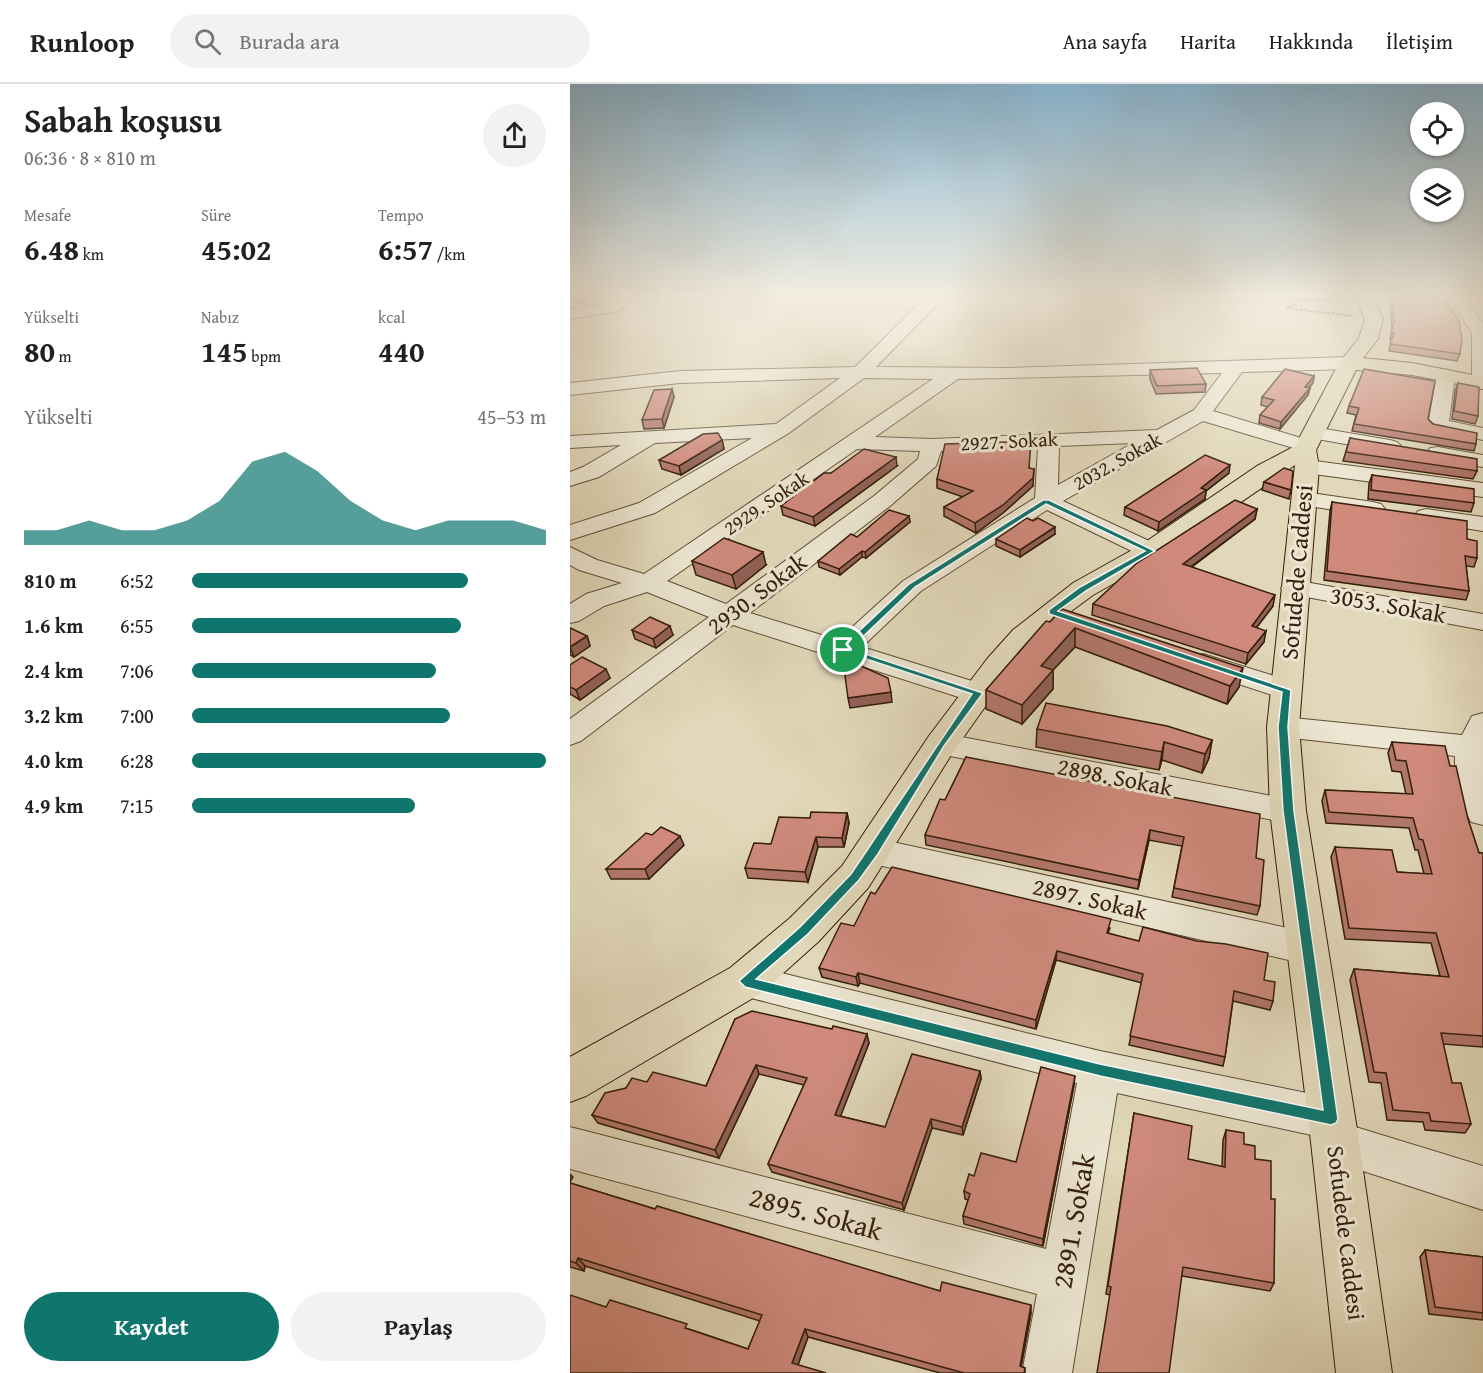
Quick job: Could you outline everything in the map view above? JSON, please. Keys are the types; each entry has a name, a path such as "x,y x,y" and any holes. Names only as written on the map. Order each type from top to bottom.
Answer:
{"main road":[{"path":"570,1081 745,981 804,930 855,877 874,851 941,744 978,693 1024,637 1083,589 1151,551 1266,471 1307,459 1349,363 1355,354"},
{"path":"1375,354 1412,369"},
{"path":"1349,363 1412,369 1482,383"},
{"name":"Sofudede Caddesi","path":"1307,459 1285,709 1288,811 1333,1130 1364,1373"}],"street":[{"path":"570,533 647,508 782,429 859,373 878,354"},
{"path":"1482,354 1482,383"},
{"path":"570,389 680,377 859,373 953,374 1349,363"},
{"name":"2032. Sokak","path":"843,650 912,586 1046,501 1201,414 1236,367"},
{"name":"2929. Sokak","path":"570,615 595,600 648,583 953,374"},
{"path":"1446,375 1438,425 1483,434"},
{"path":"1201,414 1307,459 1399,512 1483,524"},
{"path":"570,442 782,429"},
{"name":"2927. Sokak","path":"855,443 932,444 1162,435"},
{"path":"570,478 591,472 651,436"},
{"path":"1049,439 1046,501 1151,551"},
{"name":"2930. Sokak","path":"570,734 914,475 928,461 932,444"},
{"path":"1307,459 1483,461"},
{"path":"1307,459 1483,490"},
{"path":"570,554 588,565 648,583 729,615 978,693"},
{"name":"3053. Sokak","path":"1294,588 1483,622"},
{"path":"1052,612 1084,623"},
{"path":"1173,653 1285,709 1477,735 1473,780 1483,813"},
{"name":"2898. Sokak","path":"941,744 1288,811"},
{"name":"2897. Sokak","path":"874,851 1306,948"},
{"path":"745,981 1333,1130 1483,1188"},
{"name":"2891. Sokak","path":"1047,1373 1100,1070"},
{"name":"2895. Sokak","path":"570,1149 1062,1277"}],"building":[{"path":"1197,368 1206,384 1157,386 1150,370"},
{"path":"1285,369 1314,376 1305,387 1310,388 1281,422 1260,415 1274,400 1262,397"},
{"path":"1364,369 1435,381 1428,419 1433,424 1477,433 1476,444 1354,424 1359,408 1349,406"},
{"path":"1458,383 1479,387 1478,416 1454,411"},
{"path":"672,389 662,419 642,420 654,390"},
{"path":"718,433 722,440 679,466 659,460 703,434"},
{"path":"1350,438 1477,459 1477,471 1346,452"},
{"path":"1031,441 1029,468 1034,469 1033,478 1003,505 975,523 944,507 973,491 937,479 945,444"},
{"path":"864,449 896,457 813,517 781,506 824,473 831,473"},
{"path":"1205,455 1230,465 1201,488 1206,490 1159,522 1125,507"},
{"path":"1284,468 1293,471 1291,490 1264,482"},
{"path":"1372,475 1474,489 1474,503 1371,490"},
{"path":"1235,500 1257,509 1183,564 1275,595 1252,626 1266,631 1248,653 1093,604 1137,563"},
{"path":"1332,502 1467,521 1467,539 1477,541 1477,558 1465,556 1469,591 1327,571"},
{"path":"889,510 909,516 865,552 862,551 839,569 818,561 851,534 857,537"},
{"path":"1027,518 1033,521 1038,518 1055,527 1020,550 996,539"},
{"path":"724,538 763,552 732,575 692,561"},
{"path":"1062,609 1243,668 1230,686 1075,628 1041,666 1053,670 1022,705 986,690 1046,621 1050,622"},
{"path":"650,617 670,626 653,639 632,630"},
{"path":"570,628 587,636 570,647"},
{"path":"582,657 606,669 576,690 570,687 570,665"},
{"path":"861,666 888,678 891,692 848,698 844,668"},
{"path":"1046,703 1167,726 1212,740 1205,754 1164,742 1162,752 1037,729"},
{"path":"1392,742 1445,746 1450,766 1456,766 1468,819 1479,853 1483,853 1483,1036 1441,1033 1452,1083 1461,1083 1471,1124 1431,1121 1429,1113 1393,1110 1386,1073 1374,1072 1354,969 1449,977 1436,933 1349,928 1335,847 1392,850 1397,872 1432,874 1423,840 1419,839 1413,818 1329,812 1325,790 1413,794 1406,761 1396,760"},
{"path":"966,757 1260,814 1256,858 1264,860 1260,906 1174,888 1184,837 1150,830 1139,880 925,835 940,799 945,800"},
{"path":"811,812 847,813 842,838 816,837 805,872 745,868 754,843 771,844 779,817 810,818"},
{"path":"661,827 680,836 645,869 606,869 646,833 652,835"},
{"path":"892,867 1111,919 1107,933 1139,941 1143,927 1197,941 1226,944 1268,953 1264,980 1275,982 1273,1001 1234,991 1225,1057 1130,1036 1143,974 1057,951 1036,1020 858,973 856,977 819,968 841,923 854,926 871,892 875,894"},
{"path":"752,1011 832,1029 833,1026 867,1034 835,1115 885,1127 912,1054 980,1071 962,1127 931,1119 902,1203 768,1164 807,1078 756,1065 715,1150 592,1115 605,1093 626,1088 632,1078 647,1082 653,1072 706,1086 735,1019"},
{"path":"1041,1067 1075,1076 1043,1239 963,1216 970,1194 964,1191 969,1174 974,1176 981,1153 1016,1162"},
{"path":"1134,1113 1192,1126 1188,1159 1225,1167 1226,1130 1244,1133 1244,1144 1255,1146 1255,1159 1271,1161 1271,1199 1275,1199 1274,1283 1183,1267 1169,1373 1097,1373 1111,1287 1108,1286"},
{"path":"570,1183 655,1209 657,1206 940,1291 942,1282 1031,1305 1020,1366 1025,1368 1024,1373 964,1373 805,1329 792,1363 826,1373 570,1373 570,1295 606,1307 610,1300 687,1324 685,1328 748,1349 762,1315 578,1258 576,1263 570,1261"},
{"path":"1425,1250 1483,1257 1483,1313 1435,1307"}],"route":[{"path":"1046,501 1151,551 1083,589 1052,612 1287,690 1283,727 1288,811 1331,1119 1100,1070 745,981 776,957 855,877 874,851 941,744 978,693 843,650 912,586 1046,501"}]}
